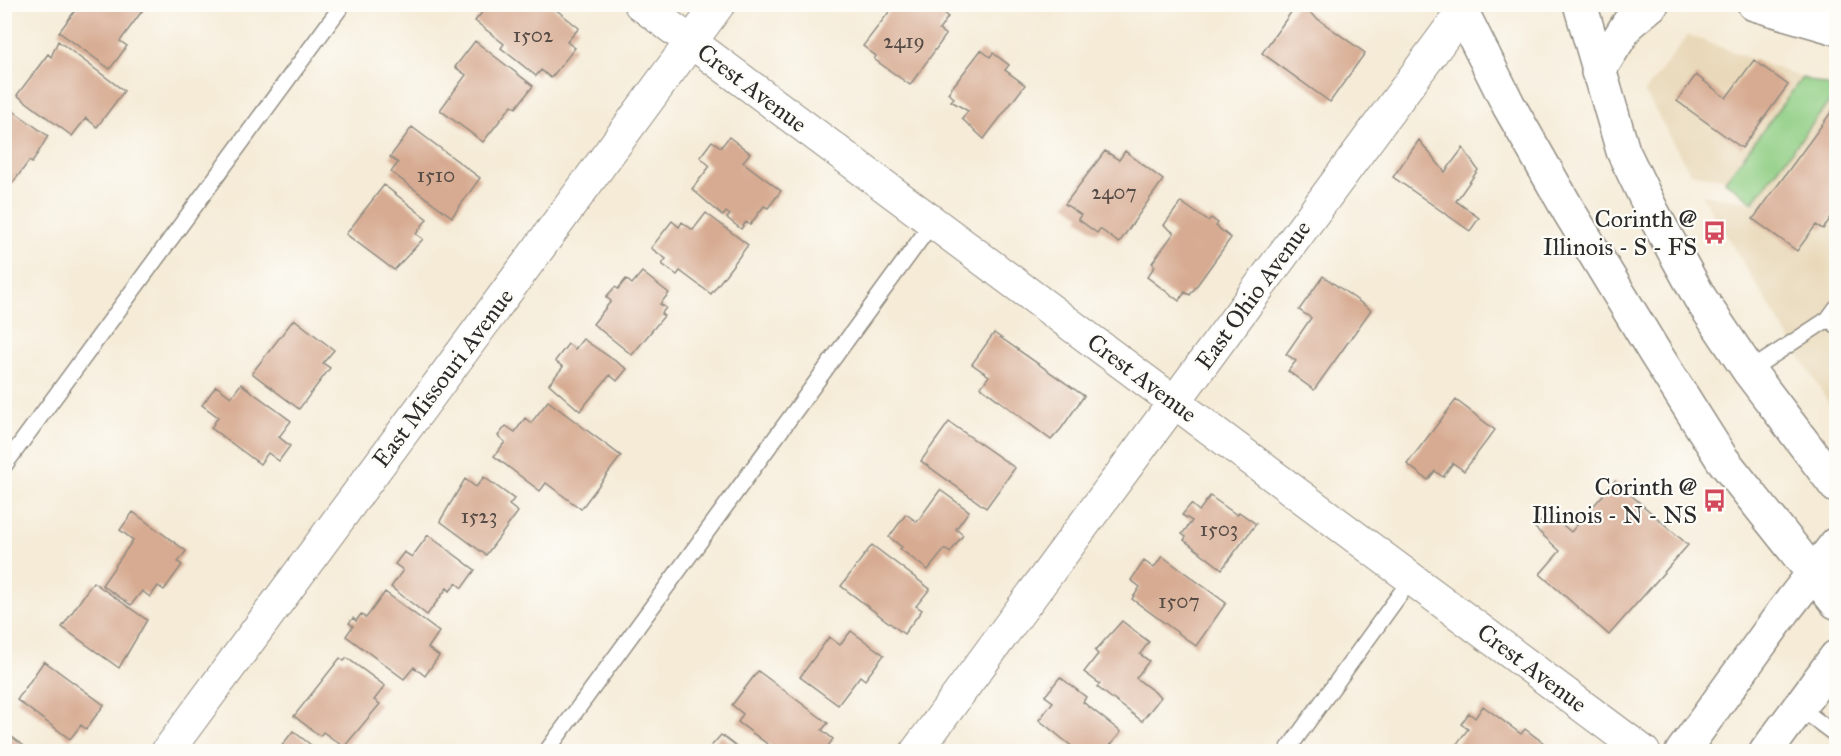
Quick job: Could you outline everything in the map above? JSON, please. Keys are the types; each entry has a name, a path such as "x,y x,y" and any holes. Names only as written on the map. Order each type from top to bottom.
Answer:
{"main road":[{"path":"1580,4 1598,72 1623,151 1653,213 1700,298 1749,371 1836,486"},
{"path":"1598,72 1628,24 1652,4"},
{"path":"1754,4 1836,28"},
{"path":"1460,8 1509,106 1570,213 1661,363 1722,459 1836,602"},
{"path":"1682,752 1836,544"},
{"path":"1766,752 1836,657"}],"street":[{"name":"Crest Avenue","path":"640,4 1644,752"},
{"name":"East Missouri Avenue","path":"167,752 719,4"},
{"name":"East Ohio Avenue","path":"916,752 1460,8"}],"lane":[{"path":"4,466 343,4"},
{"path":"546,752 933,222"},
{"path":"1749,371 1834,318"},
{"path":"1286,752 1411,579"},
{"path":"1799,707 1836,735"}],"shaded area":[{"path":"1688,35 1802,78 1725,181 1721,178 1690,173 1645,92"},
{"path":"1836,93 1836,408 1831,407 1701,194 1753,202"}],"green space":[{"path":"1802,78 1836,88 1836,93 1753,202 1725,181"}],"building":[{"path":"80,4 142,4 145,7 120,41 127,46 110,69 59,32"},
{"path":"489,4 530,4 534,8 536,4 549,4 579,28 567,42 575,48 551,78 541,70 536,76 501,48 504,44 475,21"},
{"path":"895,4 931,4 948,17 939,30 946,35 910,85 874,59 876,56 863,46"},
{"path":"1297,4 1365,53 1330,102 1262,53"},
{"path":"58,41 124,91 97,127 86,118 72,136 17,95 48,54 51,57"},
{"path":"475,41 533,86 516,108 512,105 483,142 440,110 466,75 455,67"},
{"path":"981,50 990,57 993,53 1009,65 1005,70 1025,85 984,139 962,119 968,111 951,101 954,98 948,93"},
{"path":"1754,60 1788,85 1742,148 1677,101 1696,75 1726,98"},
{"path":"5,105 48,136 32,163 29,161 12,184 4,178"},
{"path":"1832,111 1836,114 1836,210 1823,229 1816,225 1797,251 1753,219"},
{"path":"412,127 480,178 452,217 391,172 398,163 390,157"},
{"path":"729,137 750,153 743,162 781,191 768,208 764,206 750,225 746,222 741,229 727,218 730,215 726,212 723,216 692,189 710,166 700,157 712,141 721,147"},
{"path":"1419,140 1445,172 1463,148 1478,170 1456,201 1479,218 1470,231 1393,177"},
{"path":"1105,151 1119,160 1125,151 1163,180 1119,243 1100,229 1097,233 1078,219 1081,215 1065,204"},
{"path":"384,185 427,219 416,234 423,239 394,270 346,234"},
{"path":"1181,202 1208,221 1211,218 1218,223 1216,226 1231,238 1190,295 1185,292 1179,301 1147,277 1155,266 1152,263 1174,233 1164,225"},
{"path":"706,213 748,245 711,294 680,271 677,275 662,264 666,259 651,248 672,221 679,227 682,222 693,230"},
{"path":"642,272 669,293 660,304 666,308 661,314 664,316 632,355 593,324 611,301 606,297 615,287 618,289 626,279 632,284"},
{"path":"1323,276 1371,310 1314,390 1288,371 1296,361 1286,354 1311,318 1299,310"},
{"path":"294,319 334,350 323,363 330,368 299,409 252,373"},
{"path":"994,333 1084,396 1051,440 981,387 989,376 972,364"},
{"path":"583,339 627,369 617,381 610,375 580,411 549,384 563,367 555,361 568,344 575,349"},
{"path":"241,384 291,421 279,437 290,446 279,461 268,453 260,464 211,428 218,417 202,405 216,386 231,397"},
{"path":"1456,400 1495,430 1464,471 1453,463 1443,477 1435,471 1428,480 1407,464"},
{"path":"548,401 621,456 581,509 546,483 540,491 494,456 505,442 498,436 506,426 515,432 525,418 531,423"},
{"path":"949,422 1015,468 986,508 921,461"},
{"path":"484,477 514,499 509,505 518,512 486,555 440,521 465,479 476,487"},
{"path":"1615,481 1688,545 1609,635 1540,574 1560,551 1535,528 1549,513 1571,532"},
{"path":"940,490 969,511 956,529 963,535 950,553 945,549 928,570 900,549 902,547 889,537 906,514 917,522"},
{"path":"1210,496 1237,515 1239,512 1256,524 1222,569 1184,540 1186,537 1182,534 1192,521 1182,515 1191,504 1199,511"},
{"path":"133,512 186,551 178,562 182,565 164,590 158,586 150,597 142,591 131,605 102,585 133,540 120,530"},
{"path":"428,535 475,570 462,588 456,583 450,591 447,588 427,615 391,587 403,570 395,564 404,552 412,557"},
{"path":"872,545 930,589 916,606 922,610 904,634 841,586"},
{"path":"1162,556 1226,603 1196,646 1132,599 1140,587 1131,580 1144,561 1154,568"},
{"path":"93,582 147,620 119,668 62,627"},
{"path":"385,592 439,632 428,648 439,656 425,676 414,667 404,679 346,636 353,626 349,623 353,618 356,621 361,614 366,618"},
{"path":"1122,621 1149,642 1140,654 1149,661 1136,678 1161,697 1142,721 1097,687 1100,684 1084,672 1098,654 1095,651"},
{"path":"851,631 884,655 865,680 860,676 838,705 800,677 829,637 840,645"},
{"path":"340,658 344,661 347,658 385,686 374,700 380,704 344,747 323,732 320,736 294,716"},
{"path":"44,661 104,705 86,729 81,725 70,739 17,700"},
{"path":"758,671 828,723 822,730 833,739 824,752 778,752 738,722 743,714 732,705"},
{"path":"1060,677 1086,697 1083,702 1121,732 1105,752 1079,752 1039,720 1053,702 1045,696"},
{"path":"1483,706 1521,734 1525,729 1549,747 1546,752 1465,752 1456,745 1468,729 1461,724 1469,713 1475,718"},
{"path":"4,731 32,752 4,752"},
{"path":"293,731 320,752 277,752"},
{"path":"721,735 743,752 706,752"}],"place":[{"name":"Corinth @ Illinois - S - FS","path":"1715,233"},
{"name":"Corinth @ Illinois - N - NS","path":"1715,501"}]}
